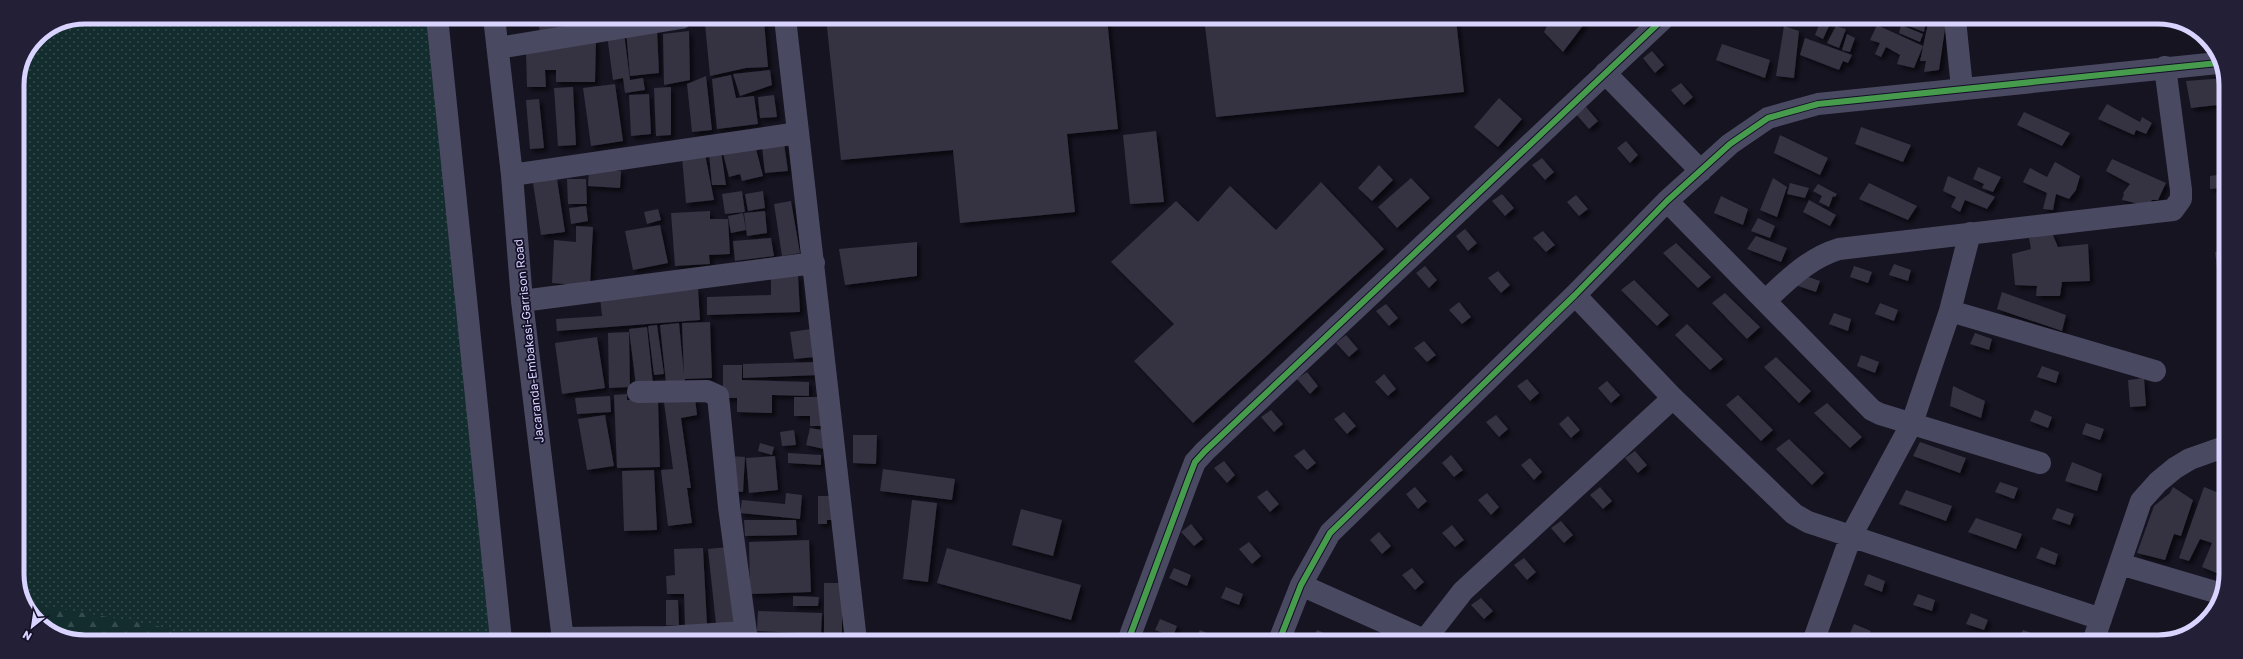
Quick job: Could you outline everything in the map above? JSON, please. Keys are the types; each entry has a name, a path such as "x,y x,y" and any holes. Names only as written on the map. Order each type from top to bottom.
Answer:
{"street":[{"path":"438,24 500,635"},
{"name":"Jacaranda-Embakasi-Garrison Road","path":"495,24 512,175 522,301 563,635"},
{"path":"498,48 644,24"},
{"path":"786,24 855,635"},
{"path":"1130,635 1195,462 1658,24"},
{"path":"1956,24 1962,88"},
{"path":"1282,635 1301,584 1330,533 1575,294 1667,201 1750,129 1768,118 1793,109 1818,104 2165,67 2215,63"},
{"path":"1766,300 1803,266 1822,254 1839,249 2173,210 2178,206 2181,198 2181,190 2165,67"},
{"path":"1605,73 1701,171"},
{"path":"512,175 798,133"},
{"path":"1667,201 1766,300 1872,410 1880,414 2040,463"},
{"path":"1816,635 1851,536 1912,423 1950,311 1970,233"},
{"path":"522,301 814,263"},
{"path":"1575,294 1673,398 1794,514 1808,522 2101,619"},
{"path":"1950,311 2154,371"},
{"path":"638,392 707,391 718,396 729,507 746,635"},
{"path":"1429,635 1463,591 1673,398"},
{"path":"2095,635 2141,501 2158,482 2190,459 2219,449"},
{"path":"2120,564 2216,592"},
{"path":"1301,584 1411,635"}],"green space":[{"path":"431,24 492,635 85,635 69,633 52,625 52,607 34,607 25,586 24,578 25,73 34,51 51,34 73,25"},
{"path":"32,604 50,607 34,607"},
{"path":"52,607 154,625 186,635 85,635 69,633 52,625"}],"building":[{"path":"538,24 582,24 583,28 541,36"},
{"path":"584,24 595,24 584,26"},
{"path":"705,24 764,24 768,67 746,68 710,76"},
{"path":"827,24 1108,24 1118,129 1067,134 1075,212 960,223 953,150 841,160"},
{"path":"1205,24 1457,24 1464,92 1216,117"},
{"path":"1548,24 1584,24 1563,52 1544,32"},
{"path":"1819,24 1830,24 1823,39 1815,35"},
{"path":"1904,24 1925,24 1924,32"},
{"path":"1928,24 1946,24 1939,70 1924,72 1926,61 1920,61"},
{"path":"1877,25 1923,46 1914,68 1897,64 1900,55 1886,47 1881,57 1875,54 1880,43 1870,40"},
{"path":"1901,25 1923,34 1920,42 1899,33"},
{"path":"1784,26 1799,31 1794,78 1776,76"},
{"path":"1836,26 1846,29 1839,48 1827,43"},
{"path":"657,29 659,73 630,76 626,30"},
{"path":"689,31 690,80 664,85 663,34"},
{"path":"624,33 630,80 643,78 645,90 625,93 623,78 613,80 607,35"},
{"path":"1847,34 1855,38 1850,52 1842,50"},
{"path":"1805,38 1852,55 1848,63 1843,61 1839,70 1800,55"},
{"path":"596,39 595,82 556,82 556,70 545,70 546,87 527,87 526,50"},
{"path":"1722,44 1770,60 1765,78 1716,60"},
{"path":"1652,51 1664,65 1655,73 1643,58"},
{"path":"770,70 772,85 740,96 733,74"},
{"path":"731,75 736,98 754,96 758,124 717,129 712,79"},
{"path":"706,76 712,130 692,132 687,84"},
{"path":"2219,78 2219,105 2191,108 2186,81"},
{"path":"1681,83 1693,97 1684,105 1671,90"},
{"path":"615,84 623,141 591,146 583,88"},
{"path":"573,87 576,145 558,146 554,88"},
{"path":"671,87 671,135 656,136 654,88"},
{"path":"649,94 651,134 631,136 629,95"},
{"path":"774,95 777,117 760,118 758,97"},
{"path":"1499,98 1522,119 1498,147 1474,127"},
{"path":"539,99 544,148 530,149 526,100"},
{"path":"2107,104 2140,122 2142,117 2152,123 2146,134 2136,130 2134,135 2098,119"},
{"path":"1586,107 1598,121 1589,129 1576,114"},
{"path":"2024,112 2070,133 2062,146 2017,125"},
{"path":"1861,127 1911,145 1903,162 1855,144"},
{"path":"1156,131 1164,202 1130,204 1123,135"},
{"path":"1780,135 1828,158 1820,175 1774,153"},
{"path":"1626,141 1638,155 1630,163 1617,148"},
{"path":"784,143 788,171 765,173 762,146"},
{"path":"755,145 763,176 742,181 740,174 729,177 723,153"},
{"path":"721,151 726,185 712,185 709,153"},
{"path":"705,154 714,200 686,203 682,157"},
{"path":"1542,158 1554,172 1545,180 1532,165"},
{"path":"2112,159 2166,183 2158,200 2152,200 2148,206 2122,200 2123,193 2130,184 2106,171"},
{"path":"2055,162 2080,176 2076,190 2069,199 2056,194 2053,210 2043,209 2047,193 2023,182 2030,168 2047,177"},
{"path":"1379,165 1393,180 1372,201 1358,188"},
{"path":"1978,167 2001,177 1993,192 1982,188 1984,184 1973,179"},
{"path":"589,170 621,171 620,188 588,186"},
{"path":"2219,175 2219,188 2210,189 2210,176"},
{"path":"1948,176 1995,197 1987,209 1965,200 1960,212 1951,207 1956,197 1943,191"},
{"path":"1411,178 1430,198 1397,228 1378,207"},
{"path":"1773,178 1787,187 1777,217 1760,210"},
{"path":"557,179 565,232 541,235 533,183"},
{"path":"567,179 586,179 587,204 568,204"},
{"path":"1321,182 1384,249 1193,423 1134,361 1174,324 1111,262 1176,201 1198,222 1230,186 1276,230"},
{"path":"1790,183 1809,188 1805,198 1787,194"},
{"path":"1869,183 1917,206 1908,220 1859,199"},
{"path":"1818,184 1837,194 1835,197 1833,196 1829,207 1819,202 1822,196 1813,191"},
{"path":"742,191 745,212 725,214 722,194"},
{"path":"763,191 765,208 748,211 745,194"},
{"path":"1502,194 1514,208 1505,216 1492,201"},
{"path":"1576,195 1588,209 1579,216 1567,202"},
{"path":"1721,196 1748,209 1743,225 1714,213"},
{"path":"1809,200 1836,215 1830,226 1803,212"},
{"path":"791,201 800,253 782,256 774,204"},
{"path":"586,206 588,221 571,224 569,208"},
{"path":"658,209 661,220 647,224 644,212"},
{"path":"710,211 710,219 728,219 730,254 709,255 710,264 675,266 671,213"},
{"path":"765,211 767,233 747,236 744,213"},
{"path":"743,213 746,230 731,233 728,216"},
{"path":"1758,218 1775,226 1770,238 1751,231"},
{"path":"660,225 668,263 633,270 625,231"},
{"path":"576,226 593,227 590,286 552,283 554,240 576,242"},
{"path":"1465,229 1477,243 1468,251 1456,236"},
{"path":"1543,231 1555,245 1546,252 1533,238"},
{"path":"2052,233 2058,247 2088,244 2090,281 2062,282 2060,296 2036,296 2037,286 2015,285 2012,254 2031,249 2029,238"},
{"path":"1756,236 1787,248 1781,262 1747,249"},
{"path":"771,238 774,256 735,261 733,241"},
{"path":"917,242 917,276 845,285 839,249"},
{"path":"1676,243 1711,277 1698,288 1663,253"},
{"path":"2215,252 2219,252 2219,268 2217,268"},
{"path":"1894,264 1911,270 1908,281 1889,275"},
{"path":"1425,266 1437,280 1429,288 1416,273"},
{"path":"1854,266 1872,272 1868,283 1850,277"},
{"path":"1498,271 1510,285 1501,293 1488,278"},
{"path":"1803,275 1820,281 1816,292 1798,286"},
{"path":"798,276 800,312 707,315 707,297 771,295 771,277"},
{"path":"1634,280 1669,315 1657,326 1621,290"},
{"path":"698,289 700,320 557,331 556,319 602,316 600,297"},
{"path":"2002,292 2066,315 2062,331 1997,309"},
{"path":"1725,293 1760,327 1747,339 1712,303"},
{"path":"1459,302 1471,317 1462,324 1449,310"},
{"path":"1880,303 1898,310 1894,321 1875,314"},
{"path":"1386,304 1398,318 1389,326 1376,311"},
{"path":"1834,313 1851,319 1848,331 1829,324"},
{"path":"710,322 712,378 685,379 685,381 666,383 660,325 679,323 684,375 682,323"},
{"path":"1687,324 1723,359 1710,370 1675,335"},
{"path":"657,325 664,374 654,375 648,326"},
{"path":"647,327 653,384 636,386 629,329"},
{"path":"811,329 815,357 794,359 790,332"},
{"path":"629,332 630,387 609,388 608,333"},
{"path":"1975,333 1992,339 1989,350 1970,344"},
{"path":"1346,335 1358,349 1349,357 1336,343"},
{"path":"597,337 605,388 562,394 555,343"},
{"path":"1424,341 1436,355 1427,362 1414,348"},
{"path":"1861,355 1879,362 1875,373 1857,366"},
{"path":"1776,357 1811,391 1799,403 1764,367"},
{"path":"818,362 819,375 743,378 743,364"},
{"path":"723,365 742,365 742,380 809,382 809,396 772,395 772,413 737,412 737,398 723,398"},
{"path":"2042,366 2059,372 2056,383 2037,377"},
{"path":"1307,372 1318,386 1310,394 1297,379"},
{"path":"1384,374 1396,389 1388,396 1375,382"},
{"path":"2144,378 2146,406 2130,407 2128,380"},
{"path":"1527,379 1539,393 1530,401 1517,386"},
{"path":"1607,381 1620,395 1611,403 1598,388"},
{"path":"1953,386 1985,401 1981,418 1950,406"},
{"path":"627,394 627,400 658,399 660,467 617,468 614,395"},
{"path":"1738,395 1773,430 1761,441 1726,405"},
{"path":"610,396 611,412 577,414 575,398"},
{"path":"794,397 826,397 826,426 810,426 810,416 794,416"},
{"path":"695,398 697,415 681,418 691,488 687,488 692,523 668,526 661,470 673,469 664,402"},
{"path":"1827,403 1862,437 1850,448 1814,413"},
{"path":"1271,410 1283,424 1274,432 1261,417"},
{"path":"2035,410 2052,417 2048,428 2030,421"},
{"path":"1344,412 1356,426 1347,434 1334,419"},
{"path":"605,415 614,466 587,470 578,419"},
{"path":"1496,415 1508,429 1499,437 1486,422"},
{"path":"1568,416 1580,430 1571,438 1559,424"},
{"path":"2086,423 2104,429 2100,440 2082,434"},
{"path":"810,428 828,431 824,449 806,445"},
{"path":"794,430 796,445 782,446 780,432"},
{"path":"853,435 877,435 876,464 853,463"},
{"path":"1789,439 1824,473 1812,485 1776,449"},
{"path":"1920,442 1966,458 1960,473 1913,456"},
{"path":"760,443 774,447 772,455 758,451"},
{"path":"1304,449 1316,463 1307,470 1294,456"},
{"path":"1635,451 1647,465 1638,473 1625,458"},
{"path":"788,453 821,455 821,465 788,463"},
{"path":"1451,455 1463,470 1454,477 1442,463"},
{"path":"728,456 745,457 743,492 732,491"},
{"path":"775,456 778,490 749,493 746,458"},
{"path":"1530,458 1542,472 1534,480 1521,465"},
{"path":"1224,461 1235,475 1227,483 1214,468"},
{"path":"2072,462 2102,474 2097,491 2065,481"},
{"path":"883,469 955,479 952,500 880,491"},
{"path":"654,470 657,530 624,531 622,471"},
{"path":"2000,482 2018,488 2014,499 1995,492"},
{"path":"1415,487 1427,501 1418,509 1406,494"},
{"path":"1600,487 1612,501 1603,509 1590,495"},
{"path":"2173,487 2193,500 2181,536 2174,534 2165,560 2137,553 2154,506 2170,493"},
{"path":"2204,487 2219,493 2219,574 2202,567 2212,543 2200,539 2189,561 2179,558"},
{"path":"1267,490 1279,504 1270,512 1257,497"},
{"path":"1906,490 1952,506 1946,521 1899,504"},
{"path":"786,493 802,495 800,519 740,513 742,500 785,504"},
{"path":"1487,493 1499,507 1491,515 1478,500"},
{"path":"818,496 832,496 832,520 827,520 827,524 818,524"},
{"path":"912,500 937,503 928,582 903,579"},
{"path":"2057,508 2074,514 2070,525 2052,519"},
{"path":"1021,509 1062,520 1053,556 1012,545"},
{"path":"1976,518 2022,534 2016,549 1968,532"},
{"path":"744,520 796,520 797,535 745,536"},
{"path":"1561,521 1573,535 1564,543 1551,528"},
{"path":"1191,524 1203,539 1194,546 1181,532"},
{"path":"1452,525 1464,540 1455,547 1442,533"},
{"path":"1379,532 1391,546 1382,554 1370,540"},
{"path":"809,540 811,592 750,594 749,542"},
{"path":"1249,542 1261,556 1252,564 1239,549"},
{"path":"728,547 737,622 716,624 708,549"},
{"path":"2041,547 2058,554 2055,565 2036,558"},
{"path":"703,548 707,625 685,625 684,594 667,594 666,576 675,575 674,549"},
{"path":"947,548 1081,585 1071,620 937,583"},
{"path":"1524,558 1536,572 1527,580 1514,565"},
{"path":"1174,568 1191,575 1187,586 1169,578"},
{"path":"1412,568 1424,582 1415,590 1402,575"},
{"path":"1868,574 1885,581 1882,592 1864,585"},
{"path":"824,583 842,583 842,635 824,635"},
{"path":"1226,587 1243,594 1239,605 1221,598"},
{"path":"1918,594 1935,600 1932,611 1913,605"},
{"path":"793,596 819,597 818,606 793,606"},
{"path":"1481,598 1493,611 1484,619 1471,605"},
{"path":"666,600 678,600 679,625 666,625"},
{"path":"758,611 822,613 821,634 757,631"},
{"path":"1971,613 1988,620 1984,630 1966,624"},
{"path":"1160,619 1177,626 1174,635 1168,635 1155,630"},
{"path":"1854,624 1871,631 1870,635 1849,635"},
{"path":"1200,630 1212,635 1198,635"},
{"path":"1317,630 1329,635 1315,635"},
{"path":"2023,630 2037,635 2021,635"}],"cycle path":[{"path":"1130,635 1195,462 1658,24"},
{"path":"1281,635 1301,585 1330,533 1575,295 1667,201 1730,144 1768,118 1818,104 2215,63"}]}
